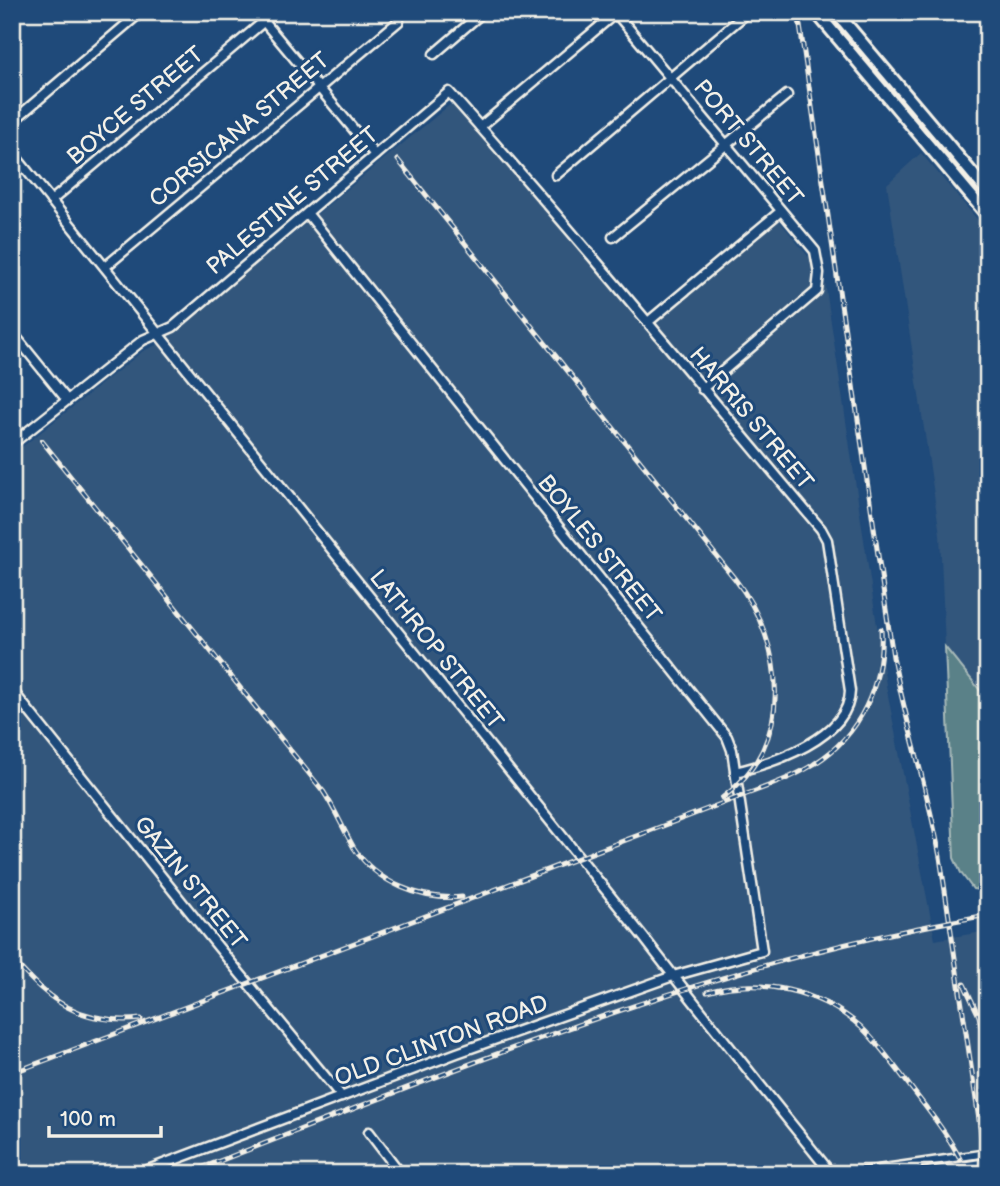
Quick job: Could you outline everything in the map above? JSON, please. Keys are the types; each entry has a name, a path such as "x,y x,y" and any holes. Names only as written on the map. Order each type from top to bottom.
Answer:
{"main road":[{"path":"817,12 988,216"},
{"path":"836,12 988,192"},
{"path":"922,1174 988,1164"}],"street":[{"path":"12,122 141,12"},
{"path":"256,12 375,155"},
{"name":"BOYCE STREET","path":"51,201 275,12"},
{"path":"434,54 484,12"},
{"path":"556,175 748,12"},
{"path":"480,127 616,13"},
{"name":"PORT STREET","path":"616,13 815,251 819,273 817,292 702,389"},
{"name":"CORSICANA STREET","path":"105,267 399,21"},
{"name":"HARRIS STREET","path":"449,92 648,322 827,540 850,691 849,704 840,718 809,744 779,759 735,772"},
{"name":"PALESTINE STREET","path":"12,444 143,340 173,327 449,92"},
{"path":"613,237 787,95"},
{"name":"LATHROP STREET","path":"13,153 673,976 825,1167 826,1174"},
{"path":"648,322 781,211"},
{"name":"BOYLES STREET","path":"307,213 723,731 732,750 762,951"},
{"path":"12,332 67,400"},
{"name":"GAZIN STREET","path":"12,690 342,1097"},
{"name":"OLD CLINTON ROAD","path":"136,1174 457,1053 673,976 762,951"},
{"path":"369,1132 401,1174"},
{"path":"850,1174 988,1154"},
{"path":"938,1161 940,1174"}],"shaded area":[{"path":"452,103 647,328 778,219 824,276 886,685 935,940 988,931 988,1174 12,1174 12,455 143,351 161,343"},
{"path":"921,153 988,232 988,700 945,647 940,534 887,184"}],"green space":[{"path":"945,647 988,700 988,891 973,889 954,858"}],"railway":[{"path":"798,12 893,657 940,857 987,1174"},
{"path":"398,160 735,579 752,605 765,633 773,663 775,693 772,722 762,750 746,776 722,798"},
{"path":"42,441 323,791 354,848 364,860 387,880 401,887 431,896 462,897"},
{"path":"12,1073 796,774 830,752 857,723 874,688 881,649 881,629"},
{"path":"186,1174 481,1060 681,991 884,935 988,915"},
{"path":"12,958 39,987 68,1007 101,1018 141,1019"},
{"path":"964,984 979,1016 985,1043"},
{"path":"707,992 748,986 788,990 827,1004 844,1014 861,1027 890,1059 944,1132 967,1174"}]}
